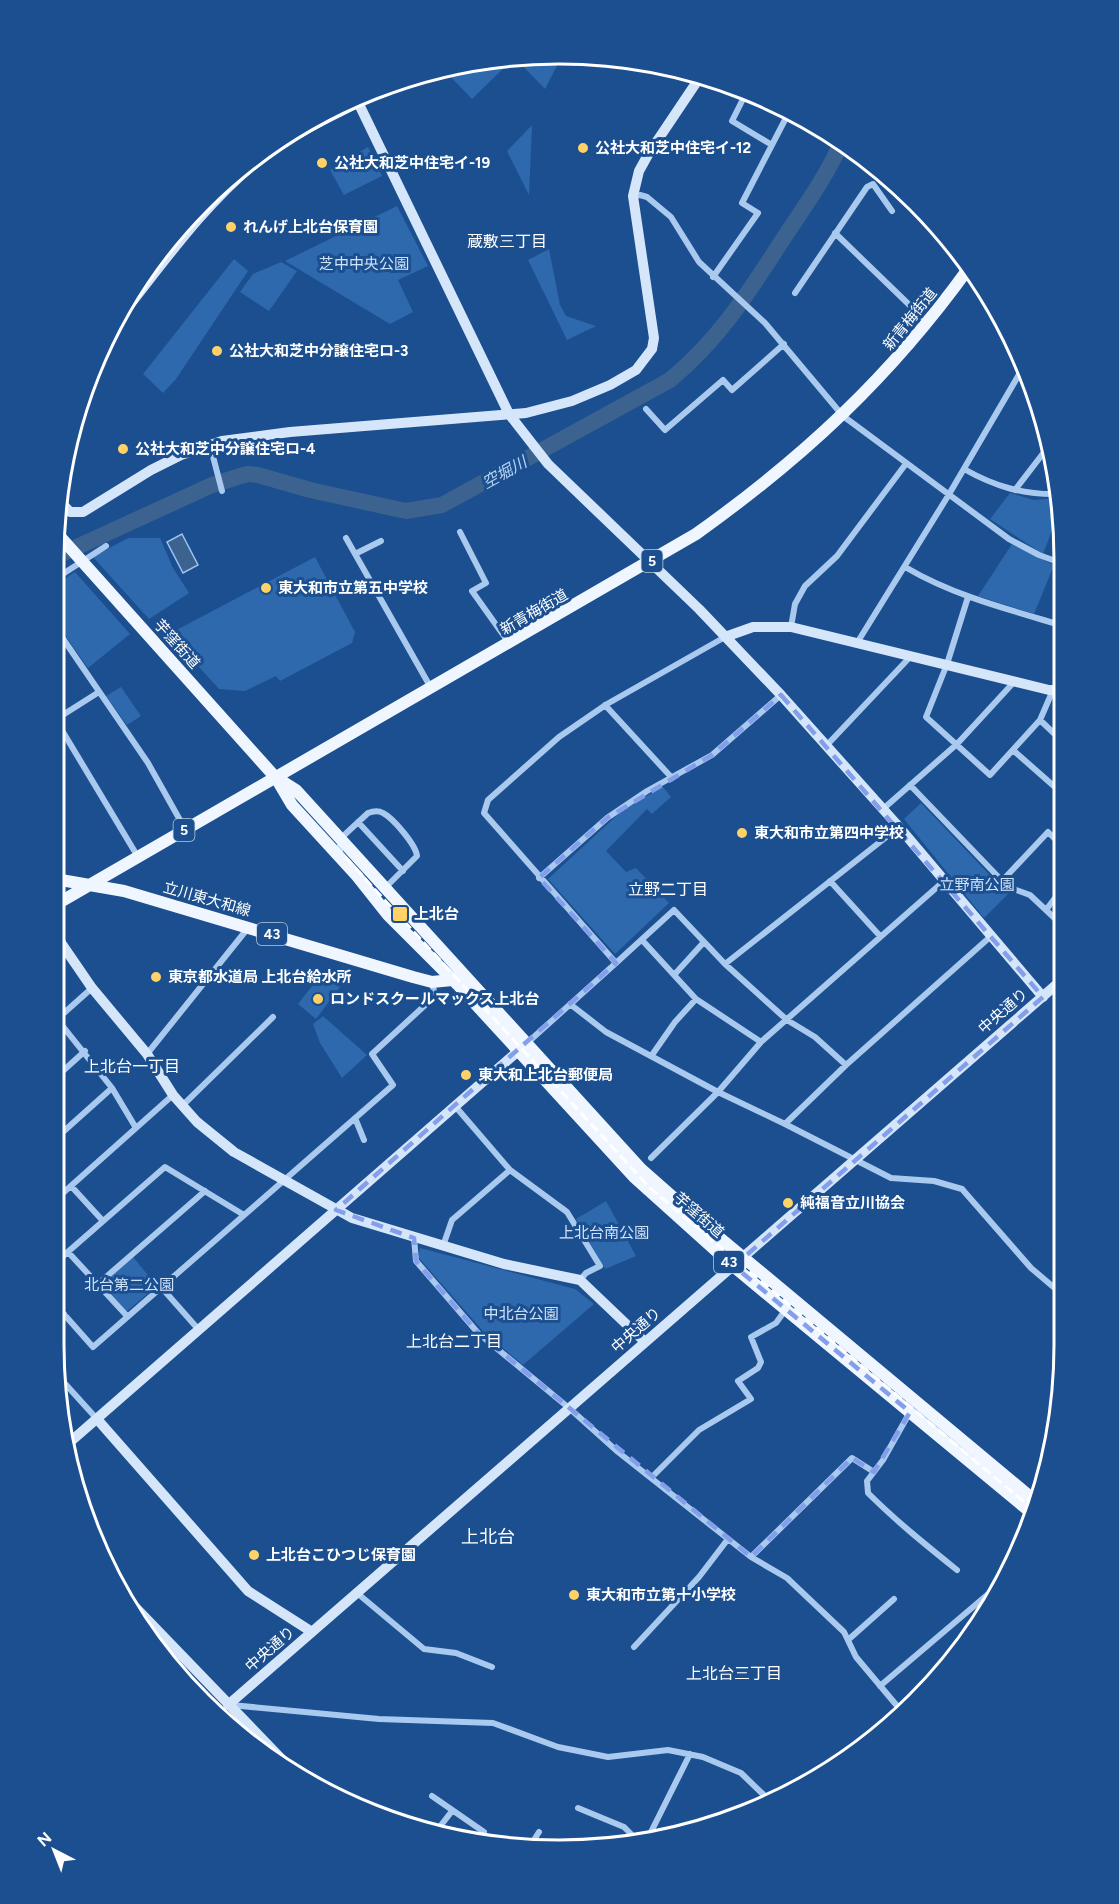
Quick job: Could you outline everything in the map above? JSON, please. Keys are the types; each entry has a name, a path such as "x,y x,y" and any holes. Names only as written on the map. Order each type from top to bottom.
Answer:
{"main road":[{"name":"新青梅街道","path":"64,900 650,562 747,497 843,416 927,323 964,274"},
{"name":"芋窪街道","path":"65,542 276,777 292,805 413,942 457,976"},
{"name":"芋窪街道","path":"276,777 296,790 385,888 457,976 522,1047 641,1168 786,1309 1026,1509"},
{"path":"124,865 128,892"},
{"name":"立川東大和線","path":"64,880 128,892 432,982 457,976"},
{"name":"芋窪街道","path":"738,1262 1030,1497"}],"street":[{"path":"68,509 70,512 83,512 151,470 210,445 280,433 526,413 591,394 636,370 652,349 654,327 633,196 639,171 695,83"},
{"path":"743,100 732,122 772,145"},
{"path":"360,107 509,414 533,446 548,464 650,562 781,695 899,827 1043,997"},
{"path":"713,277 758,213 742,203 785,120"},
{"path":"795,293 867,187 873,184 892,211"},
{"path":"633,196 646,197 671,217 699,262 752,310 784,344 843,416 905,465 1009,539 1054,560"},
{"path":"835,233 927,323"},
{"path":"646,409 665,430 723,380 732,390 784,344"},
{"path":"857,643 948,496 1019,375"},
{"path":"210,445 222,491"},
{"path":"1015,490 1043,454"},
{"path":"791,627 795,604 805,586 837,556 905,465"},
{"path":"964,469 986,482 1034,494 1050,494"},
{"path":"460,532 486,583 472,591 509,643"},
{"path":"346,538 431,688"},
{"path":"355,554 381,541"},
{"path":"64,571 79,557 105,546"},
{"path":"905,567 928,581 968,597 1054,623"},
{"path":"968,597 947,664 926,717 990,775 1040,720 1054,698"},
{"path":"616,963 486,819 484,813 486,803 559,737 605,705 725,637 753,627 791,627 1054,689"},
{"path":"64,640 148,763 185,830"},
{"path":"827,745 911,656"},
{"path":"883,809 957,744 1014,681"},
{"path":"64,714 99,692"},
{"path":"540,878 626,803 727,744 781,695"},
{"path":"605,705 672,778"},
{"path":"1040,720 1054,733"},
{"path":"64,734 138,857"},
{"path":"1014,751 1054,785"},
{"path":"910,785 1008,887 1030,895 1054,918"},
{"path":"343,861 339,849 340,839 368,813 380,811 414,845 417,856 385,888"},
{"path":"358,822 403,872"},
{"path":"725,964 899,827"},
{"path":"1002,881 1048,832 1054,838"},
{"path":"830,881 880,936"},
{"path":"651,1158 718,1092 761,1042 944,881"},
{"path":"1046,910 1054,899"},
{"path":"74,1439 456,1106 674,910 725,964 787,1020 814,1037 846,1065"},
{"path":"147,1054 249,927"},
{"path":"785,1124 846,1065 990,937"},
{"path":"642,940 696,999 761,1042"},
{"path":"674,975 704,942"},
{"path":"64,947 92,988 147,1054 172,1095 197,1122 234,1152 336,1210 414,1238 504,1264 580,1280 645,1342"},
{"path":"64,1314 93,1347 393,1085 372,1054 435,996 432,982"},
{"name":"中央通り","path":"228,1705 1054,987"},
{"path":"64,1013 92,988"},
{"path":"652,1055 675,1022 696,999"},
{"path":"570,1004 606,1032 718,1092 891,1178 934,1181 962,1189 1031,1268 1054,1288"},
{"path":"182,1106 273,1017"},
{"path":"64,1029 85,1051 112,1088 136,1128"},
{"path":"64,1070 85,1051"},
{"path":"64,1131 112,1088"},
{"path":"64,1192 172,1095"},
{"path":"456,1106 510,1170 567,1212 600,1266 586,1273 580,1280"},
{"path":"355,1118 364,1140"},
{"path":"64,1255 165,1167 244,1215"},
{"path":"443,1246 452,1220 510,1170"},
{"path":"71,1186 103,1221"},
{"path":"98,1284 205,1191"},
{"path":"414,1238 416,1260 478,1334 728,1539 751,1557 787,1578 844,1632 856,1657 897,1706"},
{"path":"68,1252 127,1317"},
{"path":"161,1287 199,1330"},
{"path":"651,1478 699,1430 751,1399 738,1381 758,1368 761,1362 751,1337 776,1323 786,1309"},
{"path":"67,1386 248,1591 312,1632"},
{"path":"910,1412 883,1460 867,1481 868,1493 903,1528 915,1533 957,1570"},
{"path":"751,1557 852,1458 874,1472"},
{"path":"634,1647 699,1577 728,1539"},
{"path":"357,1593 424,1649 456,1653 492,1667"},
{"path":"880,1686 985,1597"},
{"path":"848,1640 894,1599"},
{"path":"150,1623 263,1741"},
{"path":"228,1705 379,1719 494,1723 558,1746 608,1757 668,1750 690,1754 741,1773 764,1795"},
{"path":"652,1831 690,1754"},
{"path":"432,1796 484,1832"},
{"path":"578,1808 624,1827 631,1834"},
{"path":"441,1825 452,1810"},
{"path":"535,1838 539,1832"}],"highlighted area":[{"path":"781,695 1043,997 734,1266 910,1412 874,1472 852,1458 751,1557 478,1333 416,1261 414,1238 336,1210 616,963 539,878 607,818 712,755"}],"green space":[{"path":"558,64 545,89 523,66"},
{"path":"504,68 472,99 451,77"},
{"path":"532,125 529,195 507,151"},
{"path":"368,147 382,176 344,195 330,170"},
{"name":"芝中中央公園","path":"397,206 428,266 398,280 413,312 390,324 285,261"},
{"path":"549,249 560,305 566,316 596,326 567,340 528,260"},
{"path":"234,259 248,271 176,379 163,393 143,374"},
{"path":"281,262 297,271 269,311 240,292 253,274"},
{"path":"1010,493 1034,500 1050,499 1053,528 1043,554 990,519"},
{"path":"128,538 160,538 173,568 189,593 149,619 93,557"},
{"path":"1012,544 1054,565 1034,614 978,596"},
{"path":"315,557 355,632 352,643 280,681 276,676 245,691 219,689 169,634"},
{"path":"75,572 130,634 88,668 64,634 64,579"},
{"path":"121,687 141,716 127,725 106,696"},
{"path":"663,787 671,797 652,814 647,809 606,851 626,872 636,868 669,903 615,954 548,879 626,807"},
{"name":"立野南公園","path":"921,803 1004,890 1010,892 984,918 904,819"},
{"path":"322,973 340,987 316,1019 298,1004"},
{"path":"323,1016 367,1055 342,1078 320,1043 313,1024"},
{"name":"上北台南公園","path":"606,1201 636,1256 605,1269 576,1219"},
{"name":"中北台公園","path":"420,1248 575,1289 594,1304 523,1365 482,1330 418,1257"},
{"name":"北台第二公園","path":"133,1257 157,1286 126,1312 102,1284"}],"shaded area":[{"path":"182,534 198,565 183,573 167,542"}],"waterway":[{"name":"空堀川","path":"64,553 212,485 247,474 406,511 442,505 670,380 688,364 720,330 747,294 816,190 838,150"}],"railway":[{"path":"345,857 650,1188 1028,1505"}],"place":[{"name":"公社大和芝中住宅イ-12","path":"583,148"},
{"name":"公社大和芝中住宅イ-19","path":"322,163"},
{"name":"れんげ上北台保育園","path":"231,227"},
{"name":"公社大和芝中分譲住宅ロ-3","path":"217,351"},
{"name":"公社大和芝中分譲住宅ロ-4","path":"123,449"},
{"name":"東大和市立第五中学校","path":"266,588"},
{"name":"東大和市立第四中学校","path":"742,833"},
{"name":"上北台","path":"400,914"},
{"name":"東京都水道局 上北台給水所","path":"156,977"},
{"name":"ロンドスクールマックス上北台","path":"318,999"},
{"name":"東大和上北台郵便局","path":"466,1075"},
{"name":"純福音立川協会","path":"788,1203"},
{"name":"上北台こひつじ保育園","path":"254,1555"},
{"name":"東大和市立第十小学校","path":"574,1595"}],"district":[{"name":"蔵敷三丁目","path":"507,241"},
{"name":"立野二丁目","path":"668,889"},
{"name":"上北台一丁目","path":"132,1066"},
{"name":"上北台二丁目","path":"454,1341"},
{"name":"上北台","path":"488,1537"},
{"name":"上北台三丁目","path":"734,1673"}]}
